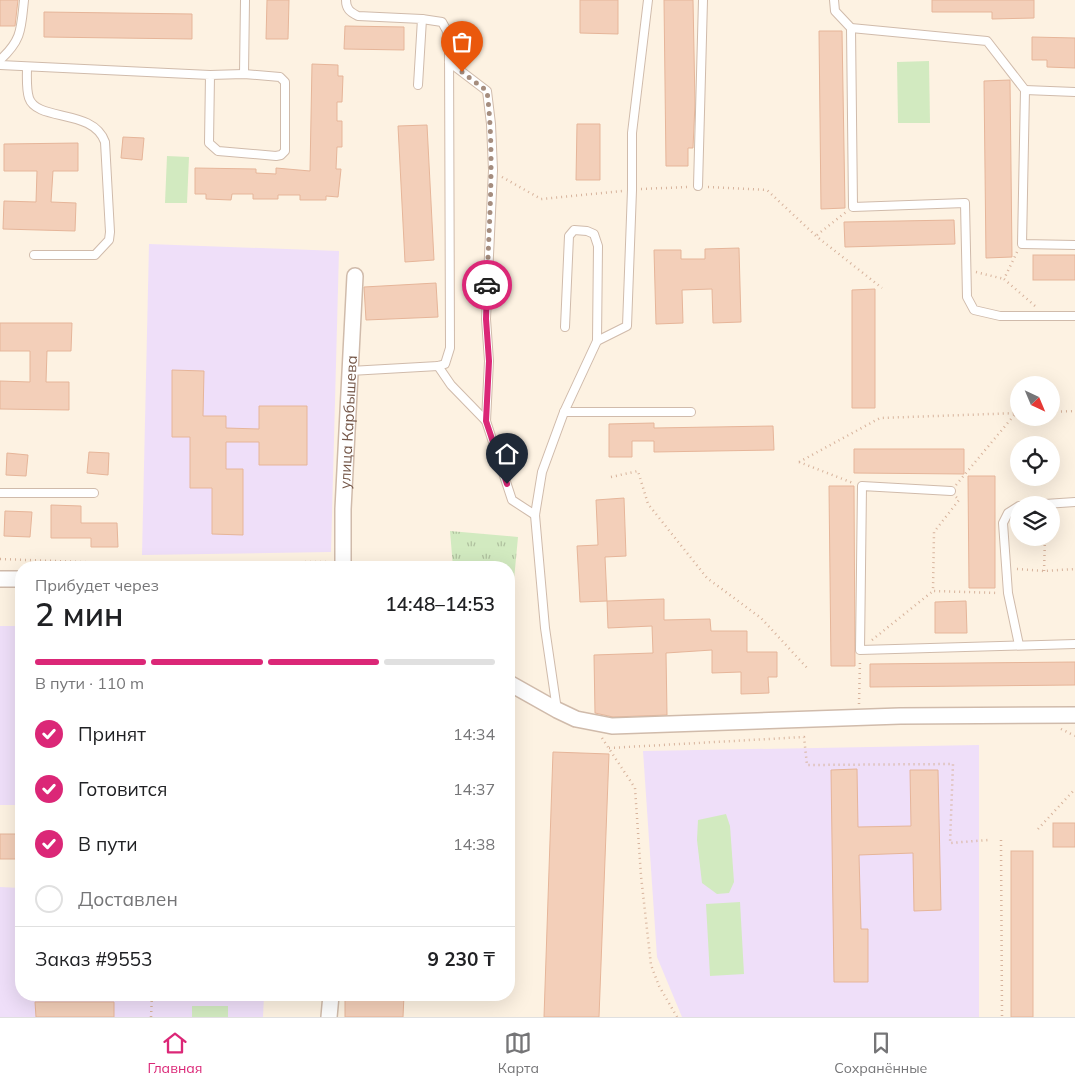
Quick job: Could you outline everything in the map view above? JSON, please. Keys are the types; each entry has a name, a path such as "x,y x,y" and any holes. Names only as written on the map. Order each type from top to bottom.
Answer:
{"street":[{"name":"улица Карбышева","path":"343,561 343,510 355,276"},
{"path":"0,580 15,579"},
{"path":"515,686 557,710 576,718 612,726 900,716 1075,715"},
{"path":"329,1017 331,1001"}],"lane":[{"path":"0,60 10,51 21,34 24,0"},
{"path":"244,74 245,0"},
{"path":"346,0 346,7 350,13 358,16 422,19 442,22 447,31 449,46 450,348 445,364 438,366 350,370"},
{"path":"597,340 627,326 632,133 648,0"},
{"path":"698,186 703,0"},
{"path":"834,0 835,12 851,28 987,41 1025,90 1022,244 1075,245"},
{"path":"418,85 422,19"},
{"path":"851,28 853,207 965,203 967,297 974,310 1000,316 1075,316"},
{"path":"449,62 487,91 493,170 486,319 489,361 486,421 512,500 535,515"},
{"path":"0,65 280,77 285,82 285,151 281,155 218,151 213,149 209,144 210,75"},
{"path":"27,67 29,98 38,109 89,124 102,134 105,142 110,232 109,240 95,255 34,255"},
{"path":"1025,90 1075,92"},
{"path":"557,710 545,628 535,515 542,472 564,412 597,340 598,246 594,234 587,231 574,230 569,236 565,327"},
{"path":"438,366 451,385 486,421"},
{"path":"564,412 691,412"},
{"path":"951,491 862,486 860,650 1075,644"},
{"path":"0,493 94,493"},
{"path":"1060,503 1075,502"},
{"path":"1010,511 1003,523 1008,570 1008,593 1019,645"}],"path":[{"path":"493,170 541,199 698,186 767,190 816,236 882,288"},
{"path":"816,236 853,207"},
{"path":"1004,279 1022,244"},
{"path":"966,269 1004,279 1048,317"},
{"path":"1060,412 1075,411"},
{"path":"862,486 799,462 880,418 1010,413"},
{"path":"933,591 934,532 958,500 951,491 1010,422"},
{"path":"611,477 638,471 648,504 707,578 761,618 809,670"},
{"path":"1044,570 1045,546"},
{"path":"0,559 55,561"},
{"path":"1008,570 1075,568"},
{"path":"859,705 860,650 933,591 1008,593"},
{"path":"589,721 635,788 651,965 659,986 678,1017"},
{"path":"609,748 804,737 807,765 953,764 950,843 988,840"},
{"path":"1038,829 1075,789"},
{"path":"1001,840 1002,1017"},
{"path":"151,1017 152,1001"}],"shaded area":[{"path":"149,244 339,251 331,552 142,555"},
{"path":"0,626 15,626 15,805 0,805"},
{"path":"979,745 979,1017 682,1017 657,957 643,751"},
{"path":"0,887 15,888 15,1001 264,1001 263,1017 0,1017"}],"green space":[{"path":"929,61 930,123 898,123 897,62"},
{"path":"167,156 189,157 187,203 165,203"},
{"path":"450,531 518,537 515,569 515,561 452,561"},
{"path":"726,814 730,826 734,882 729,893 717,894 702,883 697,840 698,820"},
{"path":"740,902 744,974 710,976 706,904"},
{"path":"192,1006 228,1006 228,1017 192,1017"}],"building":[{"path":"0,0 18,0 15,26 0,26"},
{"path":"267,0 289,0 288,39 266,39"},
{"path":"580,0 618,0 618,34 580,33"},
{"path":"664,0 693,0 695,104 693,148 688,148 688,166 666,166"},
{"path":"932,0 1034,0 1034,18 992,19 992,12 932,12"},
{"path":"44,12 192,14 192,39 44,37"},
{"path":"345,26 404,27 404,50 344,49"},
{"path":"819,31 842,31 845,208 821,209"},
{"path":"1032,37 1075,38 1075,68 1047,67 1047,60 1032,60"},
{"path":"312,64 338,65 338,76 343,76 342,102 337,102 337,121 342,121 342,147 337,147 336,169 341,169 338,197 326,196 326,200 300,200 300,195 278,195 278,199 253,199 253,194 232,194 231,200 206,199 206,194 195,194 195,168 256,169 256,173 276,174 276,168 310,171"},
{"path":"1010,80 1012,257 986,258 984,81"},
{"path":"577,124 600,124 600,180 576,180"},
{"path":"427,125 434,260 405,262 398,126"},
{"path":"123,137 144,138 142,160 121,158"},
{"path":"78,143 78,171 53,171 51,202 76,203 75,231 3,229 4,201 36,202 37,171 4,171 4,144"},
{"path":"954,220 955,244 845,247 844,222"},
{"path":"739,248 741,322 713,323 712,289 682,290 683,323 656,324 654,250 681,250 681,259 705,259 705,249"},
{"path":"1033,255 1075,255 1075,280 1033,280"},
{"path":"436,283 438,317 366,320 364,287"},
{"path":"875,289 875,408 852,408 852,290"},
{"path":"0,323 72,323 71,351 47,351 46,382 69,382 69,410 0,409 0,381 30,382 30,351 0,351"},
{"path":"172,370 204,371 203,416 226,416 226,428 259,429 259,406 307,406 307,465 259,465 259,442 226,442 226,469 243,469 243,535 212,534 212,488 190,488 190,437 172,437"},
{"path":"654,423 654,428 773,426 774,450 654,452 654,441 632,441 632,457 609,457 609,424"},
{"path":"854,449 964,449 964,474 854,473"},
{"path":"89,452 109,453 108,475 87,473"},
{"path":"7,453 28,455 26,476 6,475"},
{"path":"968,476 995,476 995,588 969,588"},
{"path":"829,486 854,486 855,666 831,666"},
{"path":"624,498 626,556 605,557 607,601 580,602 577,546 598,545 596,500"},
{"path":"51,505 81,506 81,523 117,523 118,547 91,547 91,538 51,538"},
{"path":"5,511 32,512 30,537 4,536"},
{"path":"664,599 664,620 710,619 711,631 747,631 747,652 777,652 777,677 768,677 769,693 741,694 741,672 712,673 712,650 666,653 667,715 613,717 595,713 594,655 653,653 652,626 608,628 607,601"},
{"path":"966,601 967,633 935,633 935,602"},
{"path":"1075,662 1075,685 870,687 870,664"},
{"path":"553,752 609,754 599,1017 544,1017"},
{"path":"857,769 858,827 911,826 910,770 938,770 941,910 914,911 913,853 859,855 861,929 868,929 868,982 834,982 831,770"},
{"path":"1053,823 1075,823 1075,847 1053,847"},
{"path":"0,834 15,834 15,859 0,859"},
{"path":"1011,851 1033,851 1033,1017 1011,1017"},
{"path":"345,1001 404,1001 403,1017 345,1017"},
{"path":"35,1002 114,1002 114,1017 36,1017"}],"way so far":[{"path":"462,72 487,91 491,124 493,170 487,285"}],"route":[{"path":"487,285 486,319 489,361 486,421 507,484"}]}
